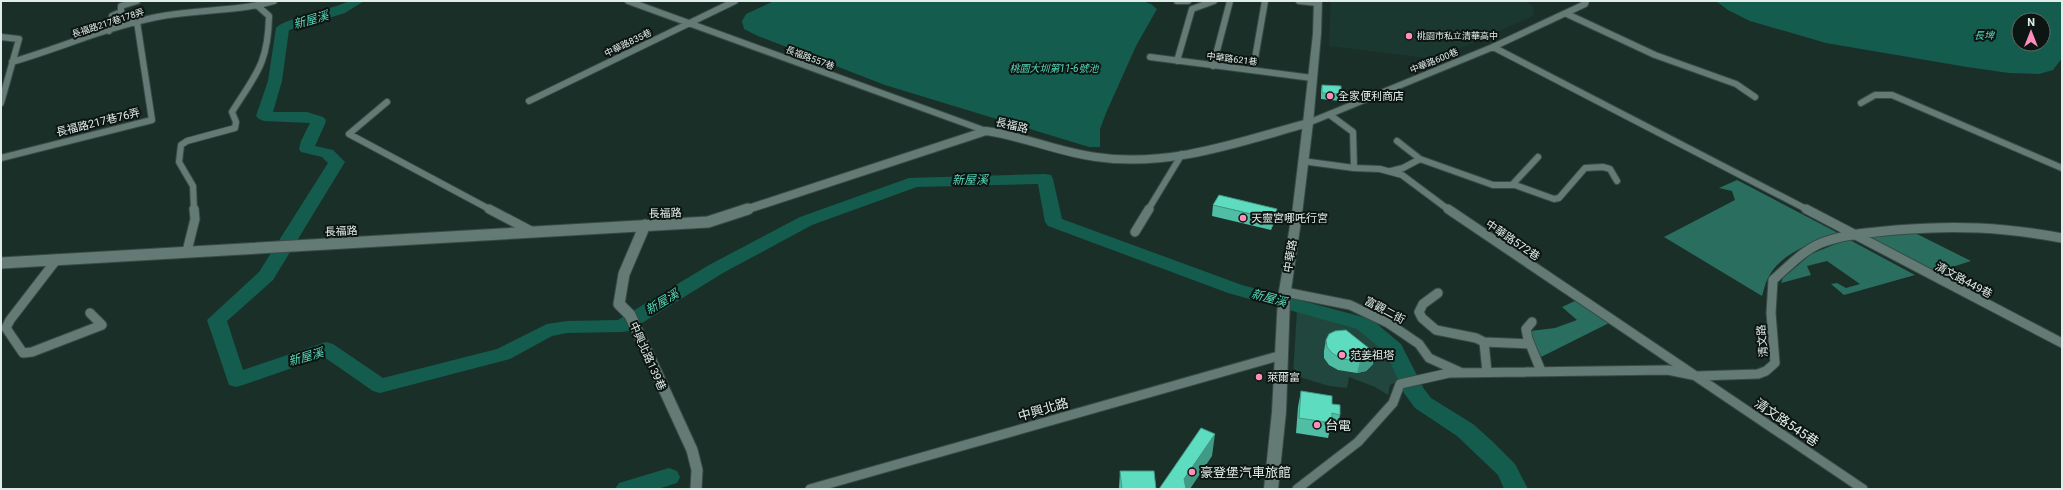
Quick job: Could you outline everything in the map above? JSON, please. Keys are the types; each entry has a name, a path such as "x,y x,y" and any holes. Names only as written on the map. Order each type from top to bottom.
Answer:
{"main road":[{"name":"中華路","path":"1271,489 1282,355 1284,299 1297,214 1302,161 1308,123 1318,2"}],"street":[{"path":"108,31 112,16 121,12 121,6 137,1"},
{"name":"長福路217巷178弄","path":"12,62 137,22 190,12 259,6 274,1"},
{"name":"長福路557巷","path":"628,1 986,131"},
{"name":"中華路835巷","path":"529,101 735,1"},
{"path":"1177,1 1188,1"},
{"path":"1177,61 1192,9 1214,1"},
{"path":"1213,66 1230,1"},
{"path":"1253,70 1265,1"},
{"path":"1299,1 1318,2"},
{"name":"中華路600巷","path":"1308,123 1493,47 1567,14 1585,4 1586,1"},
{"path":"187,251 195,219 195,212 193,186 179,162 181,145 187,141 235,128 236,122 232,112 260,69 264,56 269,29 269,16 259,6"},
{"path":"1567,14 1655,55 1736,84 1755,97"},
{"name":"長福路217巷76弄","path":"1,158 152,120 137,22"},
{"path":"1,37 19,39 19,44 12,62 1,103"},
{"name":"清文路449巷","path":"1493,47 1857,235 2062,343"},
{"name":"中華路621巷","path":"1150,57 1312,78"},
{"path":"1861,103 1870,97 1882,93 1892,96 2062,168"},
{"path":"387,102 349,134 531,231"},
{"path":"1330,115 1353,132 1354,168"},
{"name":"長福路","path":"1,263 531,231 688,224 716,220 986,131 1009,134 1076,155 1110,159 1139,160 1182,154 1308,123"},
{"path":"1397,141 1420,159 1493,185 1512,185 1554,199 1559,198 1585,168 1603,167 1610,169 1617,180"},
{"path":"1135,232 1182,154"},
{"path":"1512,185 1538,157"},
{"path":"1391,171 1403,168 1420,159"},
{"name":"中華路572巷","path":"1302,161 1391,171 1402,175 1432,198 1537,270 1697,376"},
{"name":"中興北路139巷","path":"646,225 624,275 619,292 619,304 630,315 695,457 699,479 696,489"},
{"name":"清文路","path":"1297,489 1358,442 1393,403 1400,384 1439,376 1487,372 1668,370 1697,376 1758,374 1766,371 1775,363 1771,312 1773,280 1805,252 1826,241 1857,235 1929,227 1966,226 2018,230 2062,238"},
{"path":"57,259 10,320 6,328 23,352 32,352 102,325 90,313"},
{"path":"1438,293 1423,304 1419,312 1422,318 1436,330 1476,338 1484,342 1530,344"},
{"name":"富觀二街","path":"1284,299 1350,306 1388,323 1419,344 1429,358 1464,373"},
{"path":"1532,322 1526,329 1530,344 1541,371"},
{"path":"1484,342 1487,372"},
{"name":"中興北路","path":"810,489 1282,355"},
{"name":"清文路545巷","path":"1697,376 1863,489"}],"shaded area":[{"name":"桃園市私立清華高中","path":"1331,1 1525,1 1533,6 1534,14 1533,16 1436,59 1329,46"},
{"path":"1737,180 1838,233 1819,240 1789,255 1773,269 1765,284 1762,296 1664,237 1735,200 1732,191 1719,188"},
{"path":"1915,233 1971,261 1927,275 1858,238"},
{"path":"1848,239 1915,275 1844,295 1831,284 1837,283 1846,288 1860,284 1827,261 1807,266 1811,275 1781,283 1783,278 1811,254"},
{"path":"1575,301 1609,323 1539,358 1531,331 1555,328 1577,320 1562,307"},
{"path":"1297,310 1350,323 1370,331 1383,340 1391,350 1400,368 1403,379 1390,385 1388,395 1375,387 1349,377 1347,388 1329,386 1293,375"}],"water":[{"name":"桃園大圳第11-6號池","path":"774,1 1142,1 1151,4 1157,9 1136,46 1106,113 1100,129 1100,147 1089,147 885,85 758,36 744,29 742,21 746,14"},
{"name":"長埤","path":"1716,1 2058,1 2062,2 2062,58 2053,70 2039,74 2009,73 1826,43 1750,21 1728,10"}],"building":[{"path":"1322,85 1341,86 1341,94 1322,93"},
{"path":"1219,195 1277,209 1273,219 1213,205"},
{"path":"1346,330 1375,353 1369,359 1360,361 1341,359 1332,353 1327,347 1326,340 1329,334 1335,331"},
{"path":"1301,391 1332,396 1332,404 1340,405 1340,415 1332,413 1332,423 1299,418"},
{"path":"1201,428 1215,434 1184,479 1186,489 1159,489"},
{"path":"1120,471 1154,471 1156,489 1122,489"}],"waterway":[{"name":"新屋溪","path":"358,1 340,10 283,28 275,81 264,116 307,117 318,120 307,145 307,149 327,153 337,162 266,276 217,320 236,380 326,349 380,386 503,354 547,331 567,327 622,326 716,269 806,221 915,182 1045,179 1054,222 1235,289 1364,324 1394,349 1415,393 1423,403 1465,430 1484,447 1507,470 1516,489"},
{"path":"627,489 669,477"}],"place":[{"name":"桃園市私立清華高中","path":"1409,36"},
{"name":"全家便利商店","path":"1330,96"},
{"name":"天靈宮哪吒行宮","path":"1243,218"},
{"name":"范姜祖塔","path":"1342,355"},
{"name":"萊爾富","path":"1259,377"},
{"name":"台電","path":"1317,425"},
{"name":"豪登堡汽車旅館","path":"1192,472"}]}
